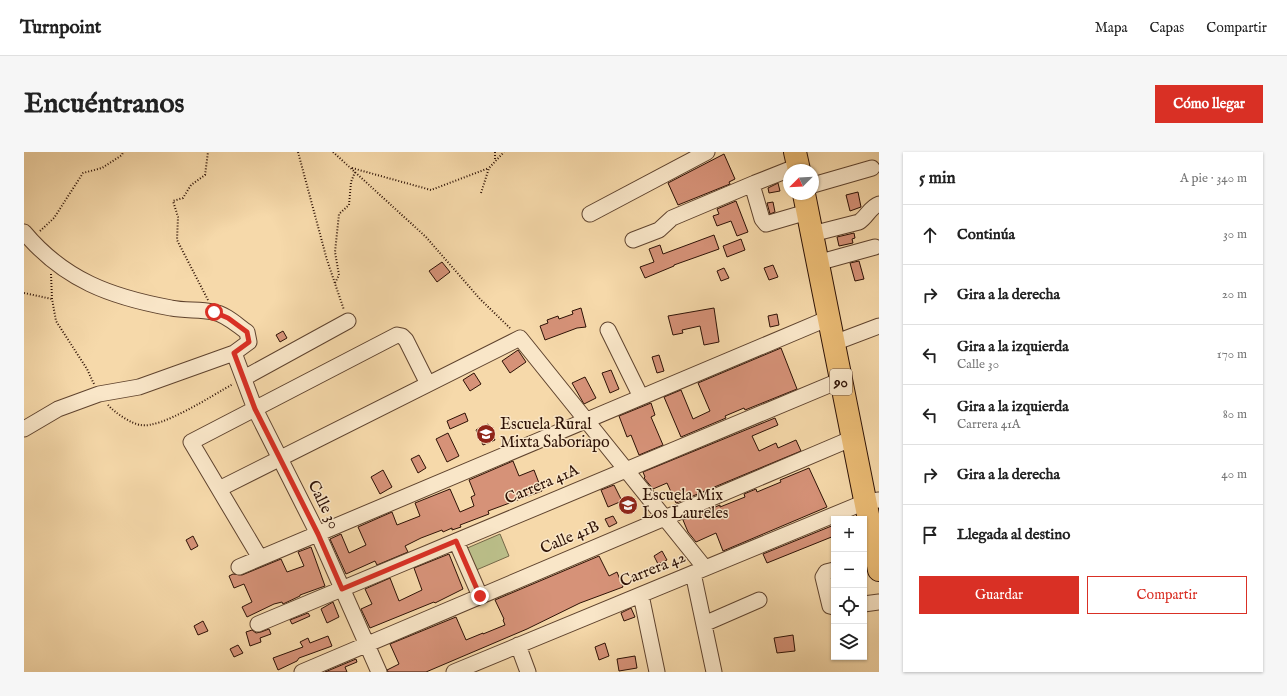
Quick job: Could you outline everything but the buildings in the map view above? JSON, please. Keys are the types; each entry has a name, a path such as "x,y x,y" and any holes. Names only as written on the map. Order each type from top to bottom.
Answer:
{"highway":[{"name":"90","path":"806,203 853,438 872,501 873,563"}],"street":[{"path":"590,214 707,152"},
{"path":"633,240 659,230 672,218 798,163"},
{"path":"819,183 872,168"},
{"path":"755,183 753,188 762,219 766,224 806,203"},
{"path":"812,234 859,222 873,207 879,204"},
{"path":"24,232 51,261 88,284 137,302 181,310 214,312 228,318 247,332 249,342 234,353 139,386 99,394 58,409 24,429"},
{"path":"818,263 875,247"},
{"path":"239,567 828,318"},
{"path":"244,378 348,321"},
{"path":"834,343 879,326"},
{"path":"608,330 642,397"},
{"path":"260,558 191,442 397,335 402,336 406,340 428,384"},
{"path":"219,489 520,338 665,518 699,571 704,624 714,672"},
{"name":"Calle 30","path":"234,353 255,409 318,534 379,672"},
{"name":"Carrera 41A","path":"258,624 841,380"},
{"name":"Calle 41B","path":"302,672 853,438"},
{"name":"Carrera 42","path":"454,672 872,501"},
{"path":"456,541 480,596"},
{"path":"831,571 826,572 823,577 831,606"},
{"path":"641,595 657,672"},
{"path":"704,624 759,600"},
{"path":"867,604 879,602"},
{"path":"518,646 528,672"}],"path":[{"path":"37,247 36,236 43,227 54,218 84,173 102,168 122,155 123,152"},
{"path":"208,152 205,175 191,185 183,198 173,202 178,217 177,240 214,312"},
{"path":"298,152 335,284 348,321"},
{"path":"333,152 426,237 480,299 520,338"},
{"path":"495,152 495,162"},
{"path":"350,168 431,190 489,168 504,152"},
{"path":"481,193 489,168"},
{"path":"335,284 339,275 335,252 339,214 349,205 351,182 355,172"},
{"path":"51,261 52,299 56,321 87,369 99,394 114,412 141,426 170,419 244,378"},
{"path":"24,292 52,299"}],"green space":[{"path":"500,534 509,556 474,571 465,549"}],"place":[{"name":"Escuela Rural Mixta Saboriapo","path":"486,434"},
{"name":"Escuela Mix Los Laureles","path":"628,505"}],"route":[{"path":"214,312 228,318 247,332 249,342 234,353 255,409 318,534 342,589 456,541 480,596"}]}
